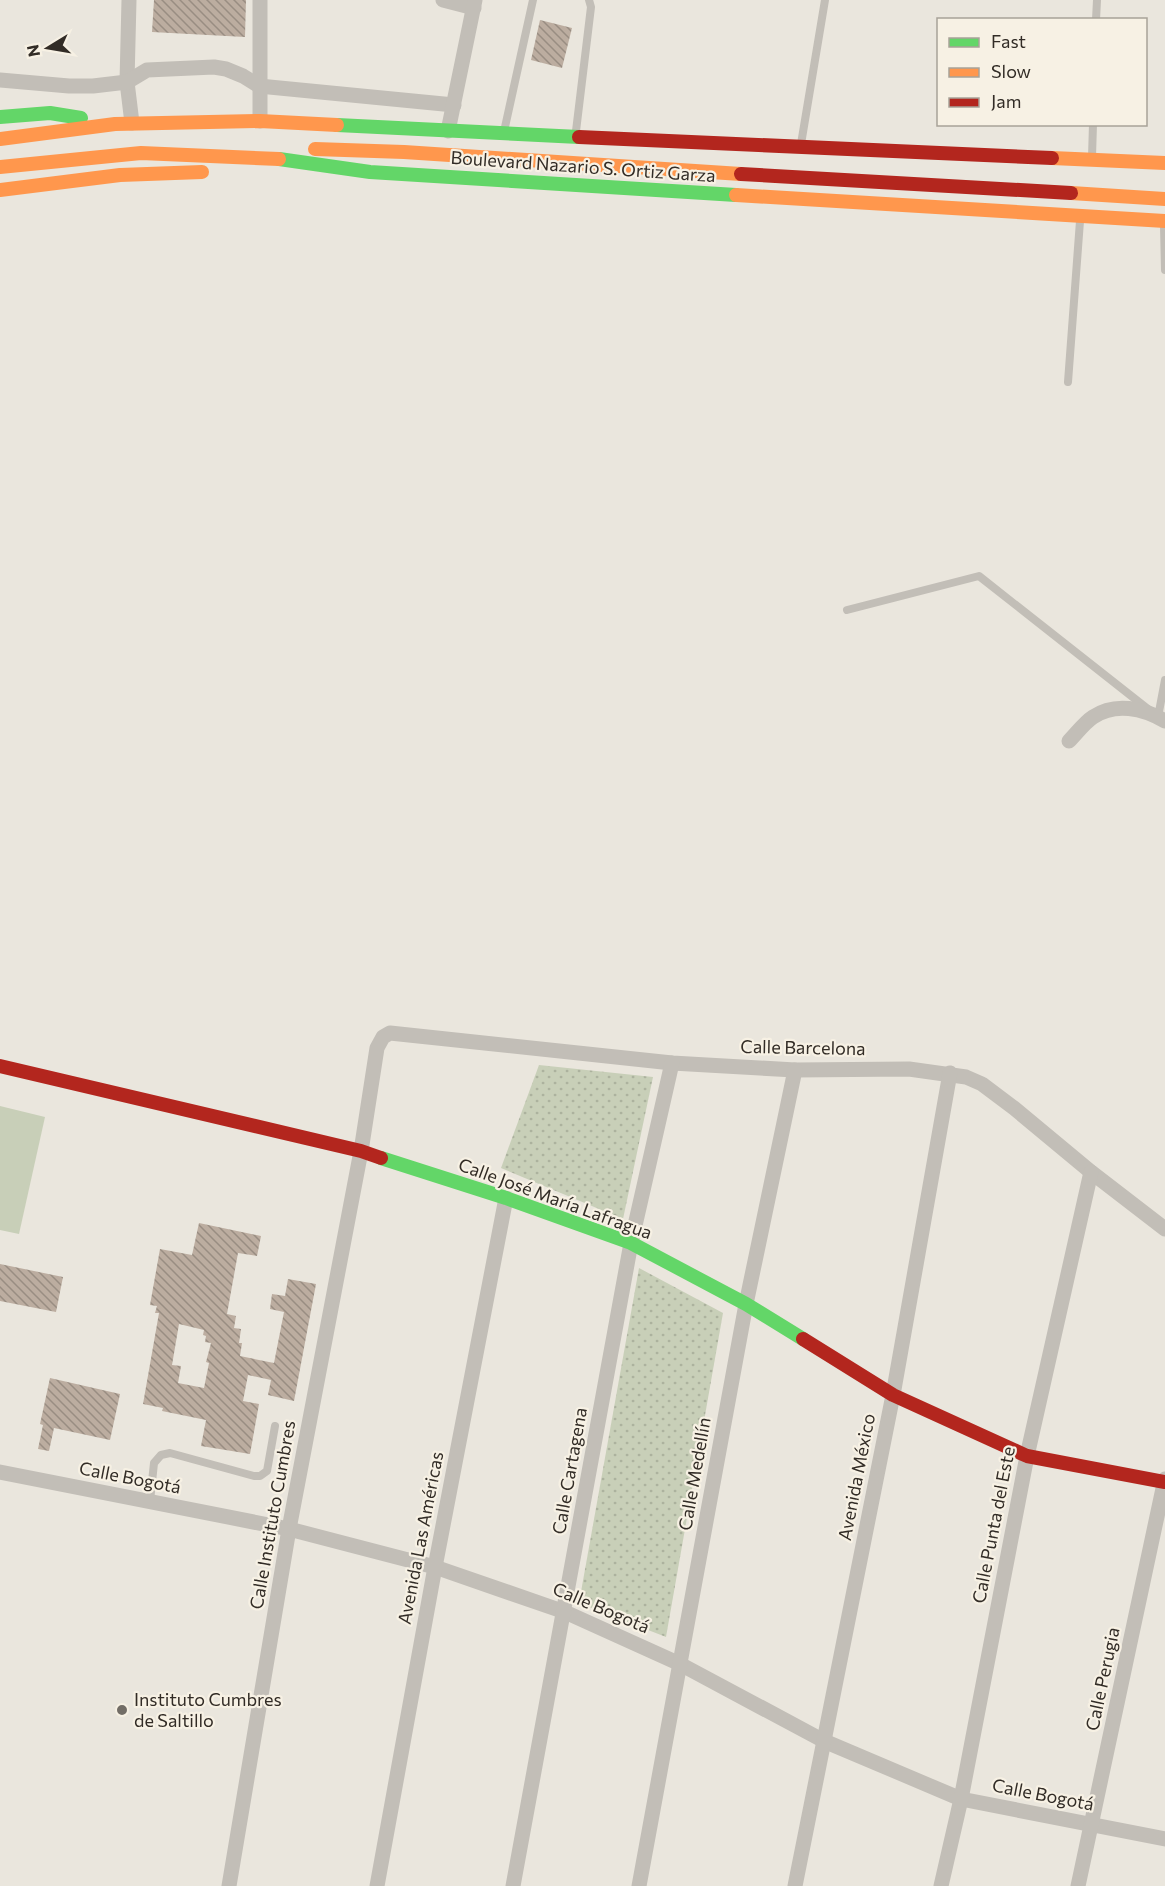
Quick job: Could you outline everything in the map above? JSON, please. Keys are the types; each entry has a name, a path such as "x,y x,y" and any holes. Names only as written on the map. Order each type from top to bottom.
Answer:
{"main road":[{"path":"0,117 50,113 115,124"},
{"name":"Boulevard Nazario S. Ortiz Garza","path":"0,139 115,124 260,121 800,148 1165,163"},
{"path":"141,153 210,145 404,152 675,171 1165,199"},
{"name":"Boulevard Nazario S. Ortiz Garza","path":"0,167 141,153 285,159 370,172 1165,221"},
{"path":"236,171 370,172"},
{"path":"0,190 120,175 213,172"},
{"name":"Calle José María Lafragua","path":"0,1066 361,1151 506,1198 631,1244 746,1304 893,1395 1027,1456 1165,1481"}],"street":[{"path":"129,0 127,82 132,123"},
{"path":"260,0 260,121"},
{"path":"442,0 475,4 448,131"},
{"path":"0,80 93,86 127,82 147,70 214,67 243,76 259,86 454,105"},
{"path":"1069,741 1091,718 1106,710 1131,707 1162,719"},
{"name":"Calle Barcelona","path":"390,1033 672,1063 795,1070 909,1069 966,1077 982,1084 1014,1108 1165,1229"},
{"name":"Calle Instituto Cumbres","path":"229,1886 290,1529 361,1151 377,1048 383,1037 390,1033"},
{"name":"Calle Cartagena","path":"513,1886 631,1244 672,1063"},
{"name":"Calle Medellín","path":"639,1886 746,1304 795,1070"},
{"name":"Avenida México","path":"795,1886 893,1395 950,1073"},
{"name":"Calle Punta del Este","path":"941,1886 961,1799 1027,1456 1091,1172"},
{"name":"Avenida Las Américas","path":"377,1886 506,1198"},
{"name":"Calle Bogotá","path":"0,1472 290,1529 435,1567 565,1612 680,1664 824,1741 961,1799 1165,1839"},
{"name":"Calle Perugia","path":"1078,1886 1165,1481"}],"lane":[{"path":"504,133 533,0"},
{"path":"575,136 591,7 589,0"},
{"path":"800,148 825,0"},
{"path":"1096,18 1097,0"},
{"path":"1091,161 1093,126"},
{"path":"1068,382 1081,216"},
{"path":"1165,221 1165,270"},
{"path":"847,610 979,576 1162,719"},
{"path":"1162,719 1165,680"},
{"path":"150,1502 154,1462 161,1455 170,1453 260,1476 267,1471 275,1426"}],"green space":[{"path":"539,1065 653,1077 623,1219 501,1168"},
{"path":"0,1106 45,1117 19,1234 0,1230"},
{"path":"639,1268 723,1313 666,1637 579,1603"}],"building":[{"path":"154,0 246,0 245,37 152,32"},
{"path":"540,20 572,28 562,68 531,60"},
{"path":"199,1223 261,1236 257,1256 238,1253 227,1314 236,1316 234,1328 241,1329 240,1356 274,1363 284,1312 270,1309 272,1294 285,1296 288,1279 316,1284 294,1401 268,1395 271,1380 248,1375 243,1401 259,1404 250,1454 201,1446 206,1420 162,1411 163,1408 143,1404 159,1313 155,1313 157,1306 150,1305 160,1249 192,1255","holes":["179,1324 204,1330 205,1342 211,1343 206,1362 209,1363 204,1388 178,1383 181,1366 172,1365"]},
{"path":"0,1264 63,1277 56,1312 0,1301"},
{"path":"50,1378 120,1394 110,1440 54,1428 49,1451 38,1449 43,1425 40,1424"}],"traffic: fast":[{"path":"0,117 50,113 81,118"},
{"path":"337,125 579,137"},
{"path":"279,159 370,172 736,195"},
{"path":"381,1158 506,1198 631,1243 746,1304 803,1339"}],"traffic: slow":[{"path":"0,139 115,124 260,121 337,125"},
{"path":"315,149 404,152 741,174"},
{"path":"0,167 141,153 279,159"},
{"path":"1052,158 1165,163"},
{"path":"0,190 120,175 202,172"},
{"path":"1071,193 1165,199"},
{"path":"736,195 1165,221"}],"traffic: jam":[{"path":"579,137 1052,158"},
{"path":"741,174 1071,193"},
{"path":"0,1066 361,1151 381,1158"},
{"path":"803,1339 893,1395 1027,1456 1165,1482"}],"place":[{"name":"Instituto Cumbres de Saltillo","path":"122,1710"}]}
